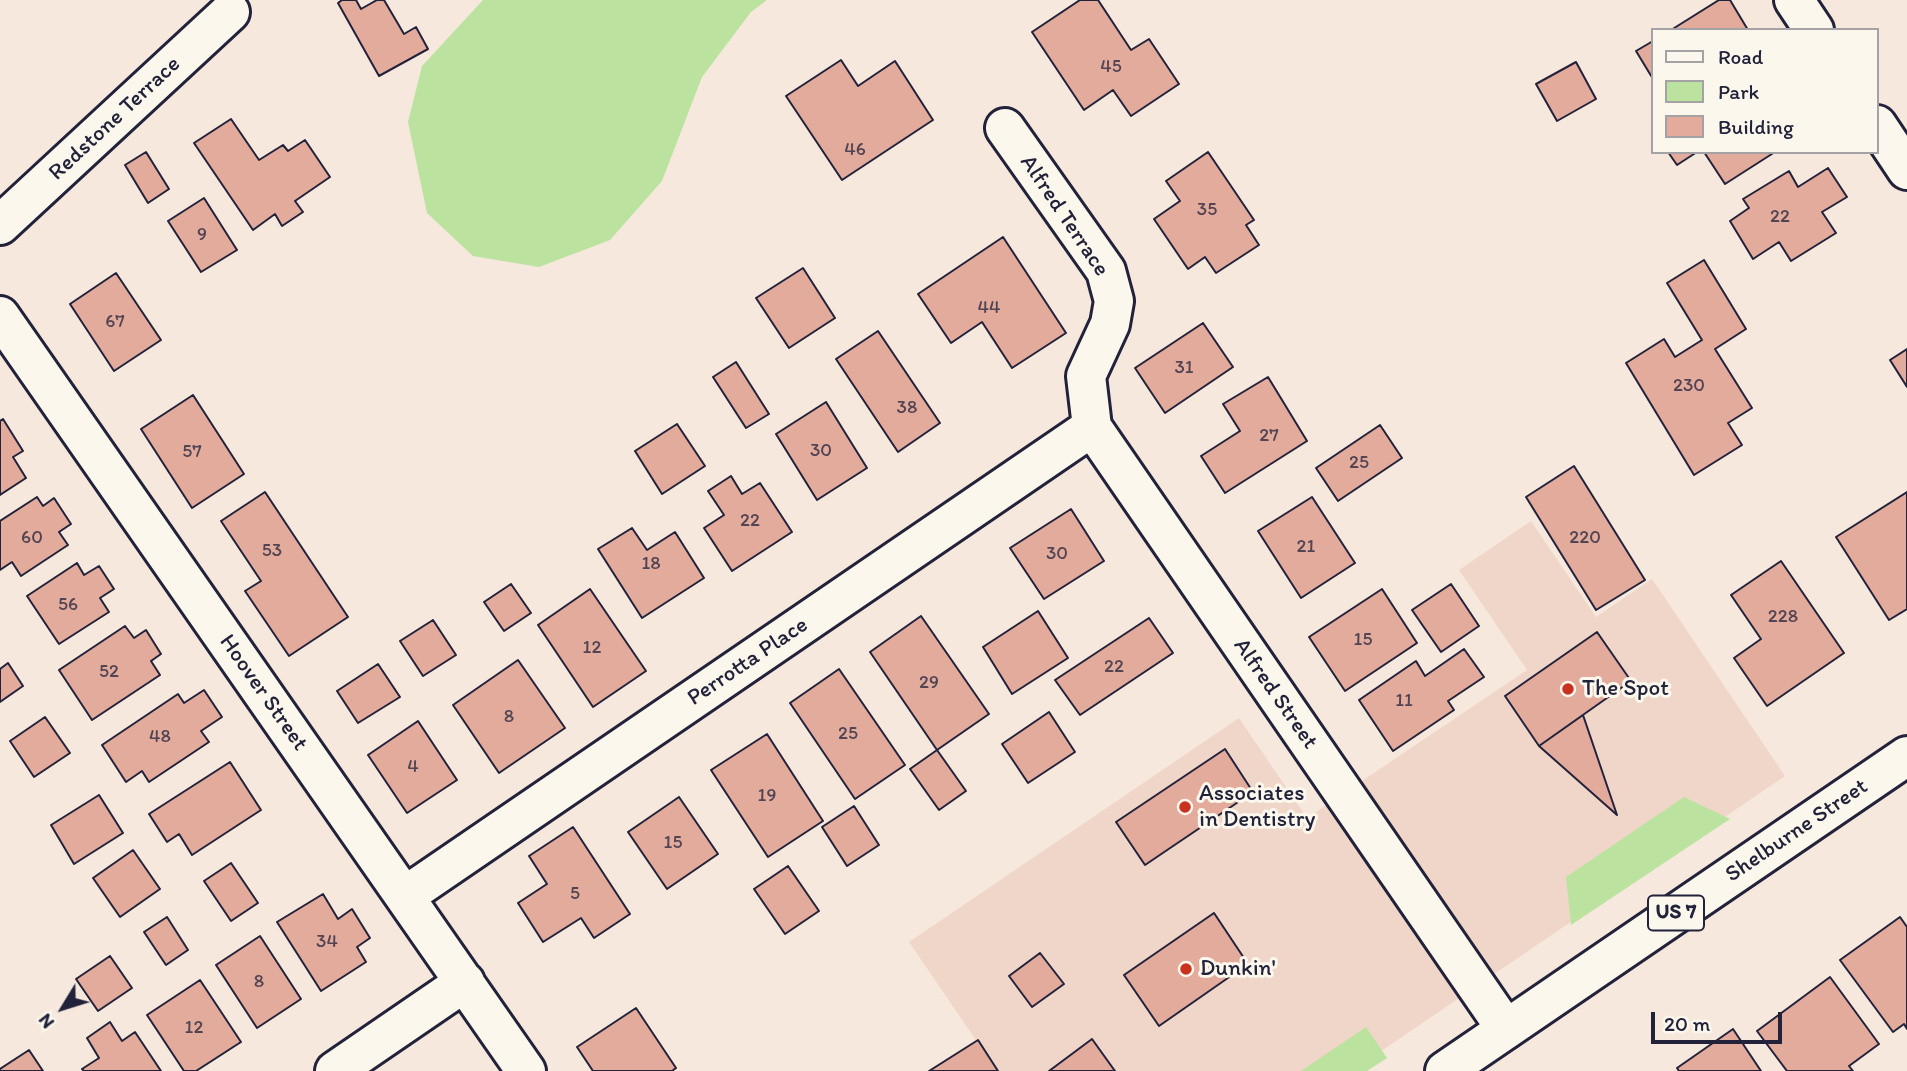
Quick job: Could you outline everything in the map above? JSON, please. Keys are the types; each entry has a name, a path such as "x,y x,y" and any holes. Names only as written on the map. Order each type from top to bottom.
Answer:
{"street":[{"path":"1794,0 1813,28"},
{"name":"Redstone Terrace","path":"0,225 230,12"},
{"name":"Alfred Terrace","path":"1005,128 1106,271 1114,301 1110,324 1086,376 1092,427"},
{"path":"1879,128 1907,170"},
{"name":"Hoover Street","path":"0,316 526,1071"},
{"name":"Perrotta Place","path":"405,896 1092,427"},
{"name":"Alfred Street","path":"1092,427 1506,1029"},
{"name":"Shelburne Street","path":"1445,1071 1907,756"},
{"path":"335,1071 465,982"}],"shaded area":[{"path":"1531,521 1596,617 1652,579 1785,776 1352,1071 997,1071 909,942 1239,718 1307,818 1527,670 1459,570"}],"green space":[{"path":"483,0 767,0 751,12 702,77 662,181 610,240 539,267 473,256 427,213 408,122 422,66"},
{"path":"1684,797 1730,819 1571,925 1566,877"},
{"path":"1366,1027 1387,1058 1367,1071 1301,1071"}],"building":[{"path":"342,0 356,0 361,9 377,0 384,0 404,34 416,27 428,49 379,76 338,3"},
{"path":"1080,0 1098,0 1131,50 1149,39 1179,84 1131,116 1113,90 1084,110 1032,32"},
{"path":"1719,0 1730,0 1747,28 1674,28"},
{"path":"1652,42 1652,77 1636,51"},
{"path":"841,60 858,86 895,61 933,120 842,180 786,96"},
{"path":"1576,62 1596,99 1557,121 1536,84"},
{"path":"231,119 259,160 283,145 288,151 305,140 330,177 295,201 303,212 282,226 275,214 253,230 194,143"},
{"path":"146,152 169,189 148,203 125,165"},
{"path":"1208,152 1254,220 1246,225 1259,245 1216,273 1205,257 1188,269 1154,219 1180,201 1166,181"},
{"path":"1669,154 1694,154 1677,165"},
{"path":"1705,154 1772,154 1725,184"},
{"path":"1828,168 1847,197 1822,212 1836,233 1791,261 1779,242 1753,259 1730,221 1749,208 1743,199 1789,171 1798,187"},
{"path":"204,198 237,250 201,272 168,221"},
{"path":"1003,237 1066,333 1012,368 982,322 951,343 918,294"},
{"path":"1704,260 1746,329 1715,349 1752,408 1728,423 1742,445 1694,475 1626,363 1664,339 1675,357 1702,340 1667,283"},
{"path":"803,268 835,318 789,348 756,298"},
{"path":"116,273 161,340 114,371 70,304"},
{"path":"1203,323 1233,367 1165,413 1135,368"},
{"path":"878,331 940,423 898,452 836,359"},
{"path":"1907,349 1907,387 1890,360"},
{"path":"736,362 769,414 746,428 713,377"},
{"path":"1268,377 1307,441 1225,493 1201,456 1240,431 1223,404"},
{"path":"193,395 244,474 192,508 141,429"},
{"path":"826,402 867,468 817,500 776,434"},
{"path":"3,419 23,451 13,457 26,478 0,495 0,421"},
{"path":"677,424 705,466 662,494 635,451"},
{"path":"1380,425 1402,458 1338,501 1316,468"},
{"path":"1574,466 1645,580 1596,610 1526,497"},
{"path":"731,476 742,494 760,483 792,532 732,571 704,528 724,515 708,491"},
{"path":"265,492 348,617 289,656 245,591 261,581 221,521"},
{"path":"1907,492 1907,609 1889,620 1836,537"},
{"path":"37,497 43,506 54,498 71,524 59,532 68,545 21,576 12,562 0,570 0,521"},
{"path":"1312,497 1355,563 1301,598 1258,531"},
{"path":"1071,509 1104,561 1044,599 1010,548"},
{"path":"632,528 647,550 675,532 704,578 642,618 598,549"},
{"path":"1781,561 1844,653 1767,706 1734,658 1761,639 1731,595"},
{"path":"77,563 84,575 99,566 114,589 100,598 109,612 59,644 27,596"},
{"path":"511,584 531,613 504,631 484,602"},
{"path":"1451,584 1479,626 1441,652 1412,610"},
{"path":"590,589 646,671 593,707 538,625"},
{"path":"1382,589 1417,643 1345,691 1309,637"},
{"path":"1038,611 1068,658 1012,694 983,647"},
{"path":"921,616 989,714 937,750 870,652"},
{"path":"1149,618 1173,653 1080,715 1055,680"},
{"path":"433,620 456,655 423,676 400,641"},
{"path":"125,626 134,638 146,630 161,654 151,661 160,675 92,720 59,670"},
{"name":"The Spot","path":"1597,632 1631,681 1539,746 1505,696"},
{"path":"1464,649 1484,677 1448,701 1454,710 1393,751 1359,700 1416,661 1425,676"},
{"path":"518,660 565,728 499,773 453,705"},
{"path":"8,663 23,686 0,702 0,669"},
{"path":"378,664 400,697 358,723 337,691"},
{"path":"839,669 905,765 855,799 790,703"},
{"path":"204,690 222,717 201,731 209,742 149,782 142,771 126,782 102,745 178,694 184,703"},
{"path":"1049,712 1075,752 1028,783 1002,744"},
{"path":"1583,715 1617,815 1539,746"},
{"path":"45,717 70,753 34,777 10,741"},
{"path":"418,721 457,780 407,813 368,755"},
{"path":"767,734 823,821 768,857 711,770"},
{"name":"Associates in Dentistry","path":"1225,749 1253,792 1145,865 1116,822"},
{"path":"937,750 966,791 939,810 910,769"},
{"path":"230,762 261,810 192,855 179,834 167,842 149,814"},
{"path":"99,795 123,833 74,864 51,825"},
{"path":"679,797 718,854 667,889 628,832"},
{"path":"854,806 879,845 847,866 822,827"},
{"path":"573,827 630,914 594,938 581,918 543,942 518,903 547,884 529,856"},
{"path":"133,850 160,889 120,917 93,878"},
{"path":"231,863 258,903 231,921 204,881"},
{"path":"788,866 819,911 785,934 754,889"},
{"path":"323,894 338,919 352,909 370,938 357,947 366,962 321,991 277,922"},
{"name":"Dunkin'","path":"1214,913 1248,964 1159,1026 1124,975"},
{"path":"167,917 188,950 166,965 144,932"},
{"path":"1900,917 1907,927 1907,1029 1904,1024 1893,1032 1840,960"},
{"path":"260,936 301,999 257,1028 216,965"},
{"path":"1040,953 1064,984 1032,1007 1009,976"},
{"path":"110,956 132,988 98,1011 76,979"},
{"path":"1830,977 1879,1044 1849,1066 1853,1071 1787,1071 1757,1031"},
{"path":"200,980 241,1042 196,1071 184,1071 147,1015"},
{"path":"636,1008 676,1068 672,1071 593,1071 577,1047"},
{"path":"110,1022 122,1041 135,1032 161,1071 84,1071 82,1069 99,1058 87,1038"},
{"path":"1733,1029 1761,1071 1679,1071 1677,1068"},
{"path":"1092,1039 1115,1071 1049,1071"},
{"path":"978,1040 998,1071 929,1071"},
{"path":"29,1050 43,1071 0,1071 0,1069"}],"place":[{"name":"The Spot","path":"1568,689"},
{"name":"Associates in Dentistry","path":"1185,807"},
{"name":"Dunkin'","path":"1186,969"}]}
